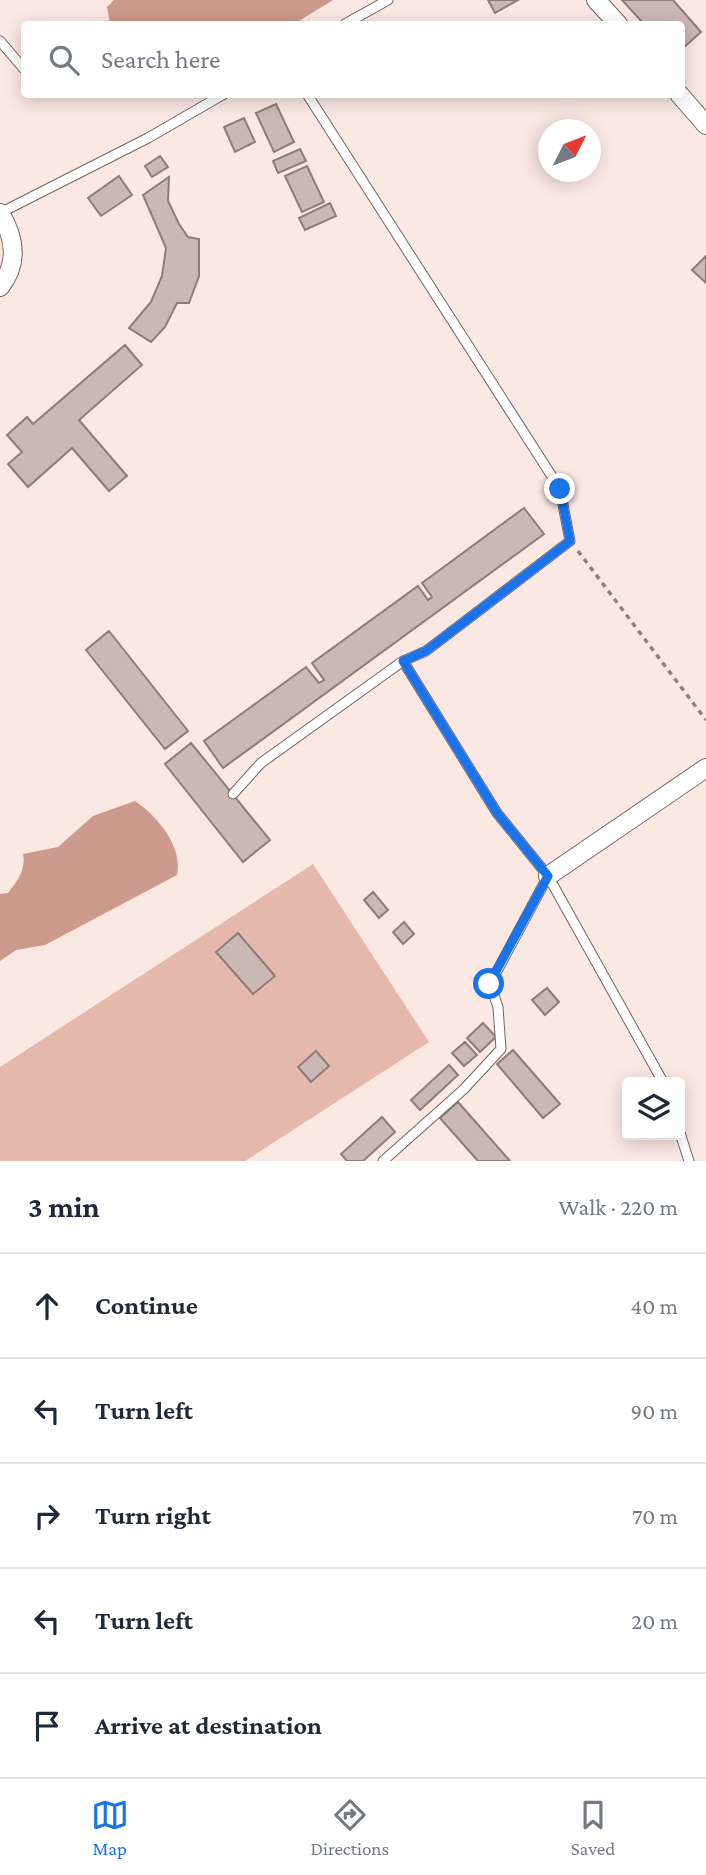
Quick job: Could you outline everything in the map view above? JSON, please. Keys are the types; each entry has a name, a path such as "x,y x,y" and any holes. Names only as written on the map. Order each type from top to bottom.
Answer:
{"street":[{"path":"596,0 615,21"},
{"path":"682,98 706,125"},
{"path":"0,213 11,233 14,255 8,276 0,287"},
{"path":"548,876 706,768"}],"lane":[{"path":"350,21 388,0"},
{"path":"0,41 21,66"},
{"path":"0,213 148,138 217,98"},
{"path":"233,794 261,762 403,661 426,651 570,541 560,489 310,98"},
{"path":"403,661 497,813 548,876 660,1077"},
{"path":"383,1161 464,1089 500,1049 498,1007 489,984 548,876"},
{"path":"682,1140 689,1161"}],"path":[{"path":"570,541 706,720"}],"shaded area":[{"path":"114,0 333,0 299,21 109,21 107,7"},
{"path":"135,801 160,823 172,843 178,864 177,875 45,945 16,950 0,961 0,894 8,893 18,879 23,865 23,854 58,847 93,816"},
{"path":"313,864 429,1042 245,1161 0,1161 0,1067"}],"building":[{"path":"488,0 518,0 495,13"},
{"path":"622,0 673,0 701,32 685,46 685,21 641,21"},
{"path":"276,104 294,142 274,152 256,113"},
{"path":"244,118 255,142 235,152 224,127"},
{"path":"300,149 306,161 278,173 273,161"},
{"path":"160,156 168,167 152,177 145,166"},
{"path":"307,166 324,202 302,212 285,176"},
{"path":"119,176 132,195 101,216 88,198"},
{"path":"169,177 168,201 179,224 188,237 199,239 199,276 189,303 177,303 165,327 151,342 129,328 151,302 162,276 166,248 143,195"},
{"path":"330,203 336,216 305,230 299,218"},
{"path":"706,256 706,283 692,270"},
{"path":"125,345 142,365 79,420 127,476 109,491 72,448 28,487 8,464 22,452 7,435 27,417 33,424"},
{"path":"524,508 544,534 223,768 204,741 306,667 319,683 324,680 312,663 418,586 428,600 432,597 422,583"},
{"path":"109,631 188,731 165,749 86,650"},
{"path":"191,743 270,840 243,862 165,764"},
{"path":"373,892 388,910 379,918 364,900"},
{"path":"404,922 414,934 403,944 393,932"},
{"path":"238,933 275,976 253,994 216,952"},
{"path":"547,988 559,1002 545,1015 532,1000"},
{"path":"483,1023 496,1037 480,1052 467,1038"},
{"path":"465,1042 477,1055 464,1066 452,1053"},
{"path":"513,1050 560,1104 543,1118 497,1064"},
{"path":"316,1051 329,1066 311,1082 298,1067"},
{"path":"449,1065 458,1075 420,1110 411,1100"},
{"path":"458,1102 510,1161 478,1161 440,1118"},
{"path":"382,1117 395,1132 363,1161 347,1161 341,1154"}],"route":[{"path":"489,984 548,876 497,813 403,661 426,651 570,541 560,489"}]}
